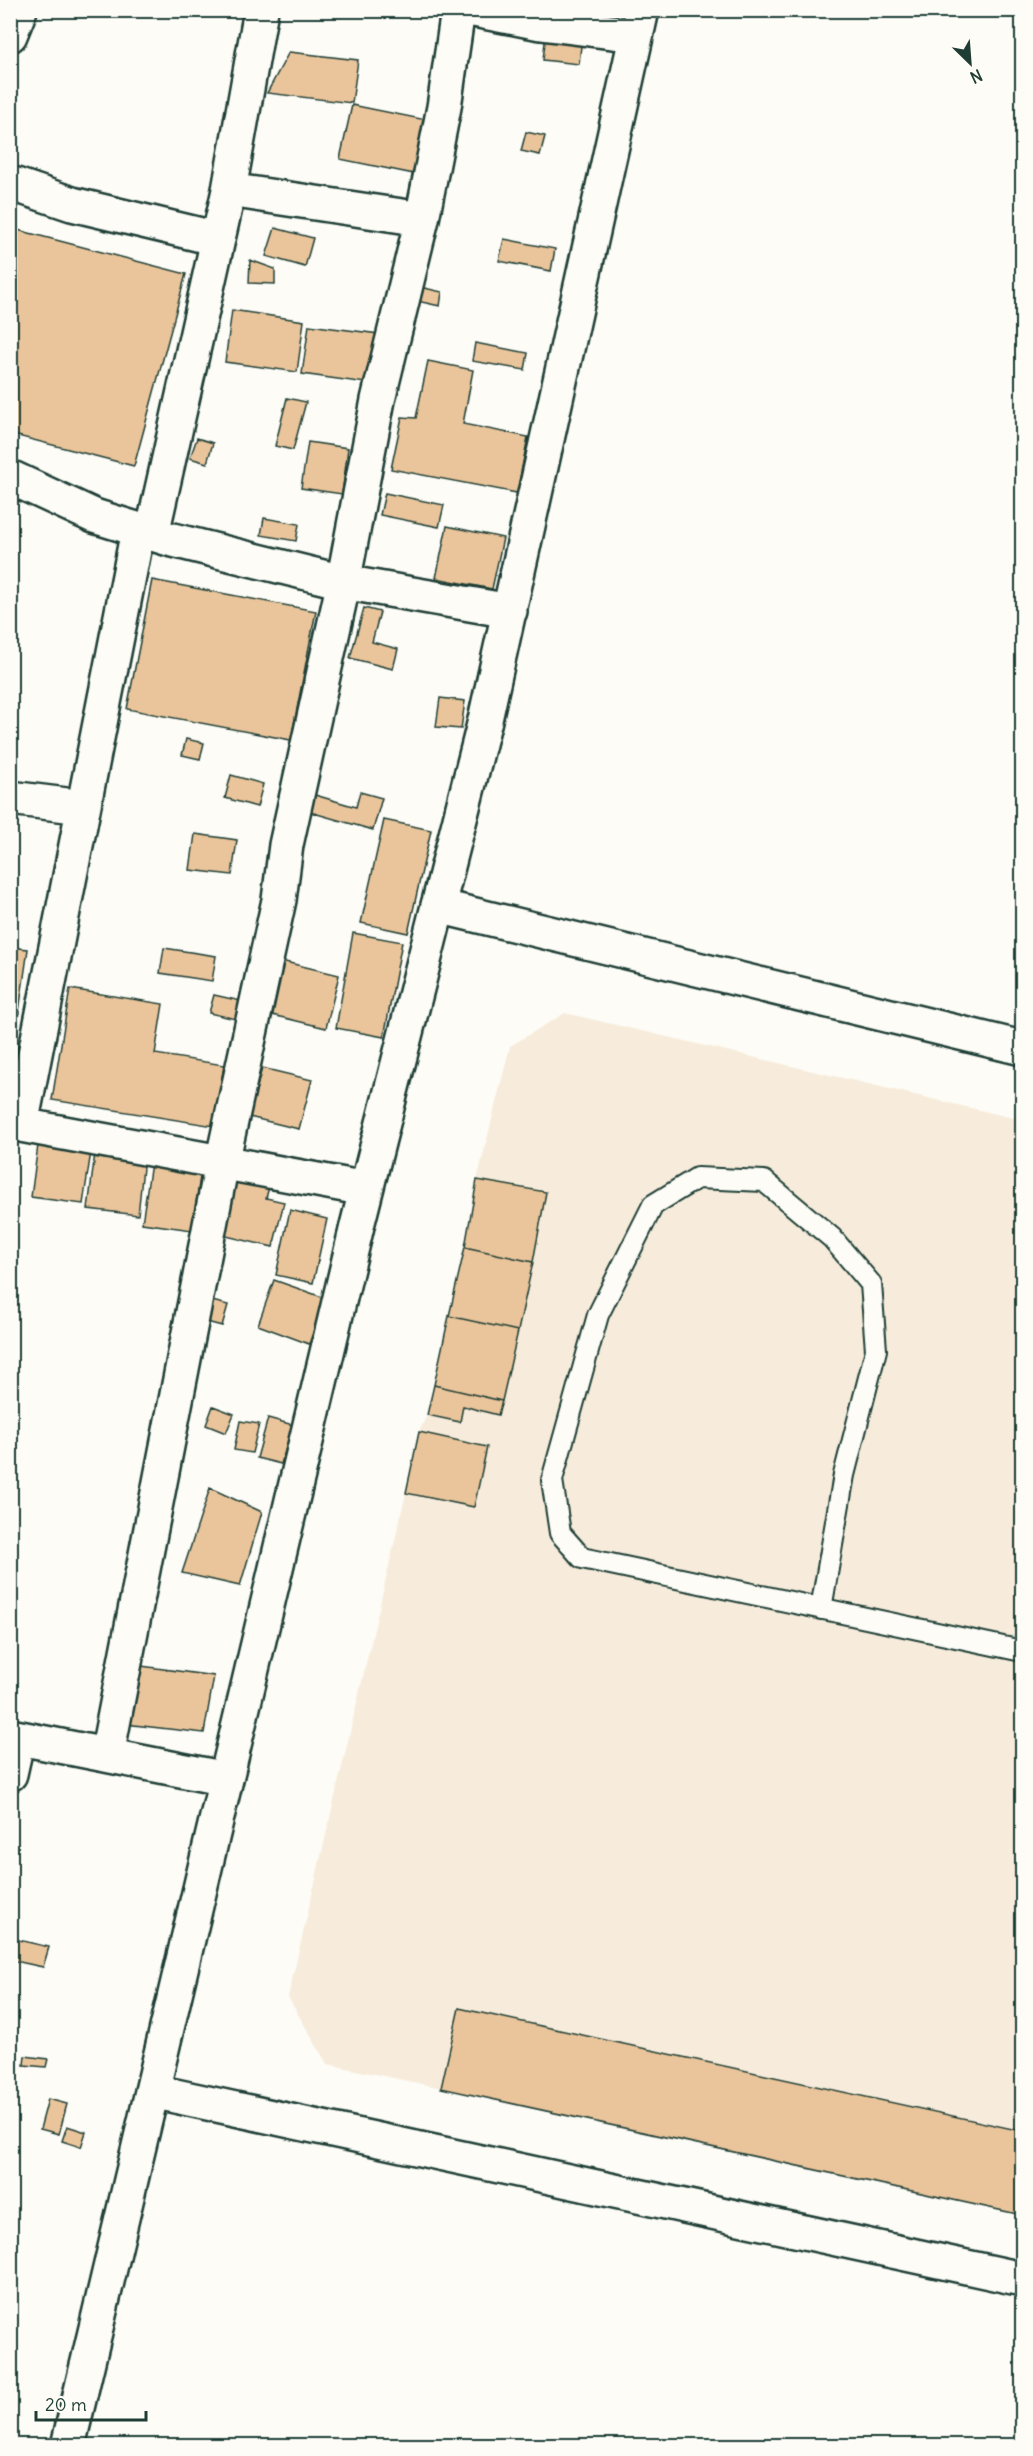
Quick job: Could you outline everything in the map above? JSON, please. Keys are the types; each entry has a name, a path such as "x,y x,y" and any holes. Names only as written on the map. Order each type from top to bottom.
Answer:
{"street":[{"path":"10,35 20,10"},
{"path":"261,10 229,190 145,532 83,807 16,1124 366,1189"},
{"path":"107,1755 222,1163 279,900 286,845 343,582 378,400 422,219 444,107 458,10"},
{"path":"68,2445 366,1189 485,720 639,23 541,23 474,10"},
{"path":"10,183 72,204 218,238"},
{"path":"229,190 422,219"},
{"path":"10,477 94,516 145,532 343,582 510,611"},
{"path":"10,798 83,807"},
{"path":"438,906 1023,1048"},
{"path":"10,1774 14,1737 226,1779"},
{"path":"152,2091 1023,2279"}],"lane":[{"path":"821,1609 844,1475 876,1350 871,1284 832,1238 764,1181 697,1178 653,1205 598,1315 552,1480 560,1533 582,1558 821,1609 1023,1651"}],"shaded area":[{"path":"565,1013 1022,1120 1022,2131 460,2008 441,2088 327,2064 288,1997 406,1493 474,1507 487,1447 419,1432 427,1415 459,1422 463,1406 499,1414 546,1193 477,1180 510,1046"}],"building":[{"path":"546,33 582,37 579,64 543,60"},
{"path":"289,52 358,60 352,103 267,93"},
{"path":"352,105 431,121 419,175 340,159"},
{"path":"526,132 545,136 540,155 521,151"},
{"path":"10,228 186,274 134,466 10,434"},
{"path":"275,228 313,238 305,267 266,256"},
{"path":"504,239 555,249 551,271 499,261"},
{"path":"250,260 275,269 275,284 249,283"},
{"path":"420,287 442,292 440,306 417,301"},
{"path":"232,310 304,321 297,372 225,362"},
{"path":"309,325 379,334 373,384 302,374"},
{"path":"475,343 528,353 525,370 472,361"},
{"path":"428,361 473,370 463,424 528,437 517,493 391,469 402,417 416,418"},
{"path":"287,398 306,402 293,450 275,446"},
{"path":"197,438 213,443 207,463 190,458"},
{"path":"308,442 348,448 342,494 301,488"},
{"path":"385,493 444,505 439,527 380,515"},
{"path":"264,518 299,524 296,541 261,535"},
{"path":"447,526 503,538 492,589 436,578"},
{"path":"152,580 316,611 291,740 127,709"},
{"path":"364,608 380,612 372,642 398,649 393,669 350,658"},
{"path":"440,698 465,701 461,729 436,727"},
{"path":"186,739 204,743 200,759 182,755"},
{"path":"231,775 263,784 257,807 225,798"},
{"path":"360,792 382,798 373,830 310,812 315,795 356,807"},
{"path":"384,820 431,830 408,933 361,923"},
{"path":"195,834 237,840 232,875 190,870"},
{"path":"353,933 402,942 384,1037 336,1028"},
{"path":"10,947 28,949 10,1074"},
{"path":"164,948 216,956 212,981 160,973"},
{"path":"281,961 339,975 326,1028 268,1014"},
{"path":"70,989 163,1004 155,1054 224,1065 214,1126 52,1100"},
{"path":"214,995 241,1001 236,1019 209,1013"},
{"path":"262,1068 312,1080 299,1129 249,1117"},
{"path":"39,1138 92,1145 83,1204 31,1197"},
{"path":"95,1153 144,1158 138,1215 88,1209"},
{"path":"151,1163 201,1170 192,1230 142,1223"},
{"path":"236,1179 269,1187 266,1198 284,1202 273,1247 222,1235"},
{"path":"477,1180 546,1192 533,1262 465,1247"},
{"path":"290,1210 327,1219 313,1283 276,1275"},
{"path":"465,1247 533,1262 518,1331 449,1316"},
{"path":"274,1280 325,1298 309,1344 258,1325"},
{"path":"204,1299 228,1305 222,1326 199,1320"},
{"path":"449,1316 518,1331 502,1401 434,1385"},
{"path":"434,1385 502,1401 498,1415 463,1406 460,1422 427,1415"},
{"path":"213,1406 234,1414 226,1433 206,1425"},
{"path":"268,1418 293,1425 281,1464 257,1458"},
{"path":"240,1421 259,1424 252,1453 234,1450"},
{"path":"419,1432 487,1447 474,1507 406,1493"},
{"path":"210,1488 262,1512 240,1586 182,1573"},
{"path":"134,1665 214,1676 204,1733 125,1724"},
{"path":"10,1938 49,1947 43,1967 10,1960"},
{"path":"459,2008 1022,2131 1022,2215 441,2088"},
{"path":"25,2056 48,2059 46,2067 24,2065"},
{"path":"48,2099 67,2104 59,2134 40,2129"},
{"path":"67,2126 86,2132 81,2147 62,2141"}]}
